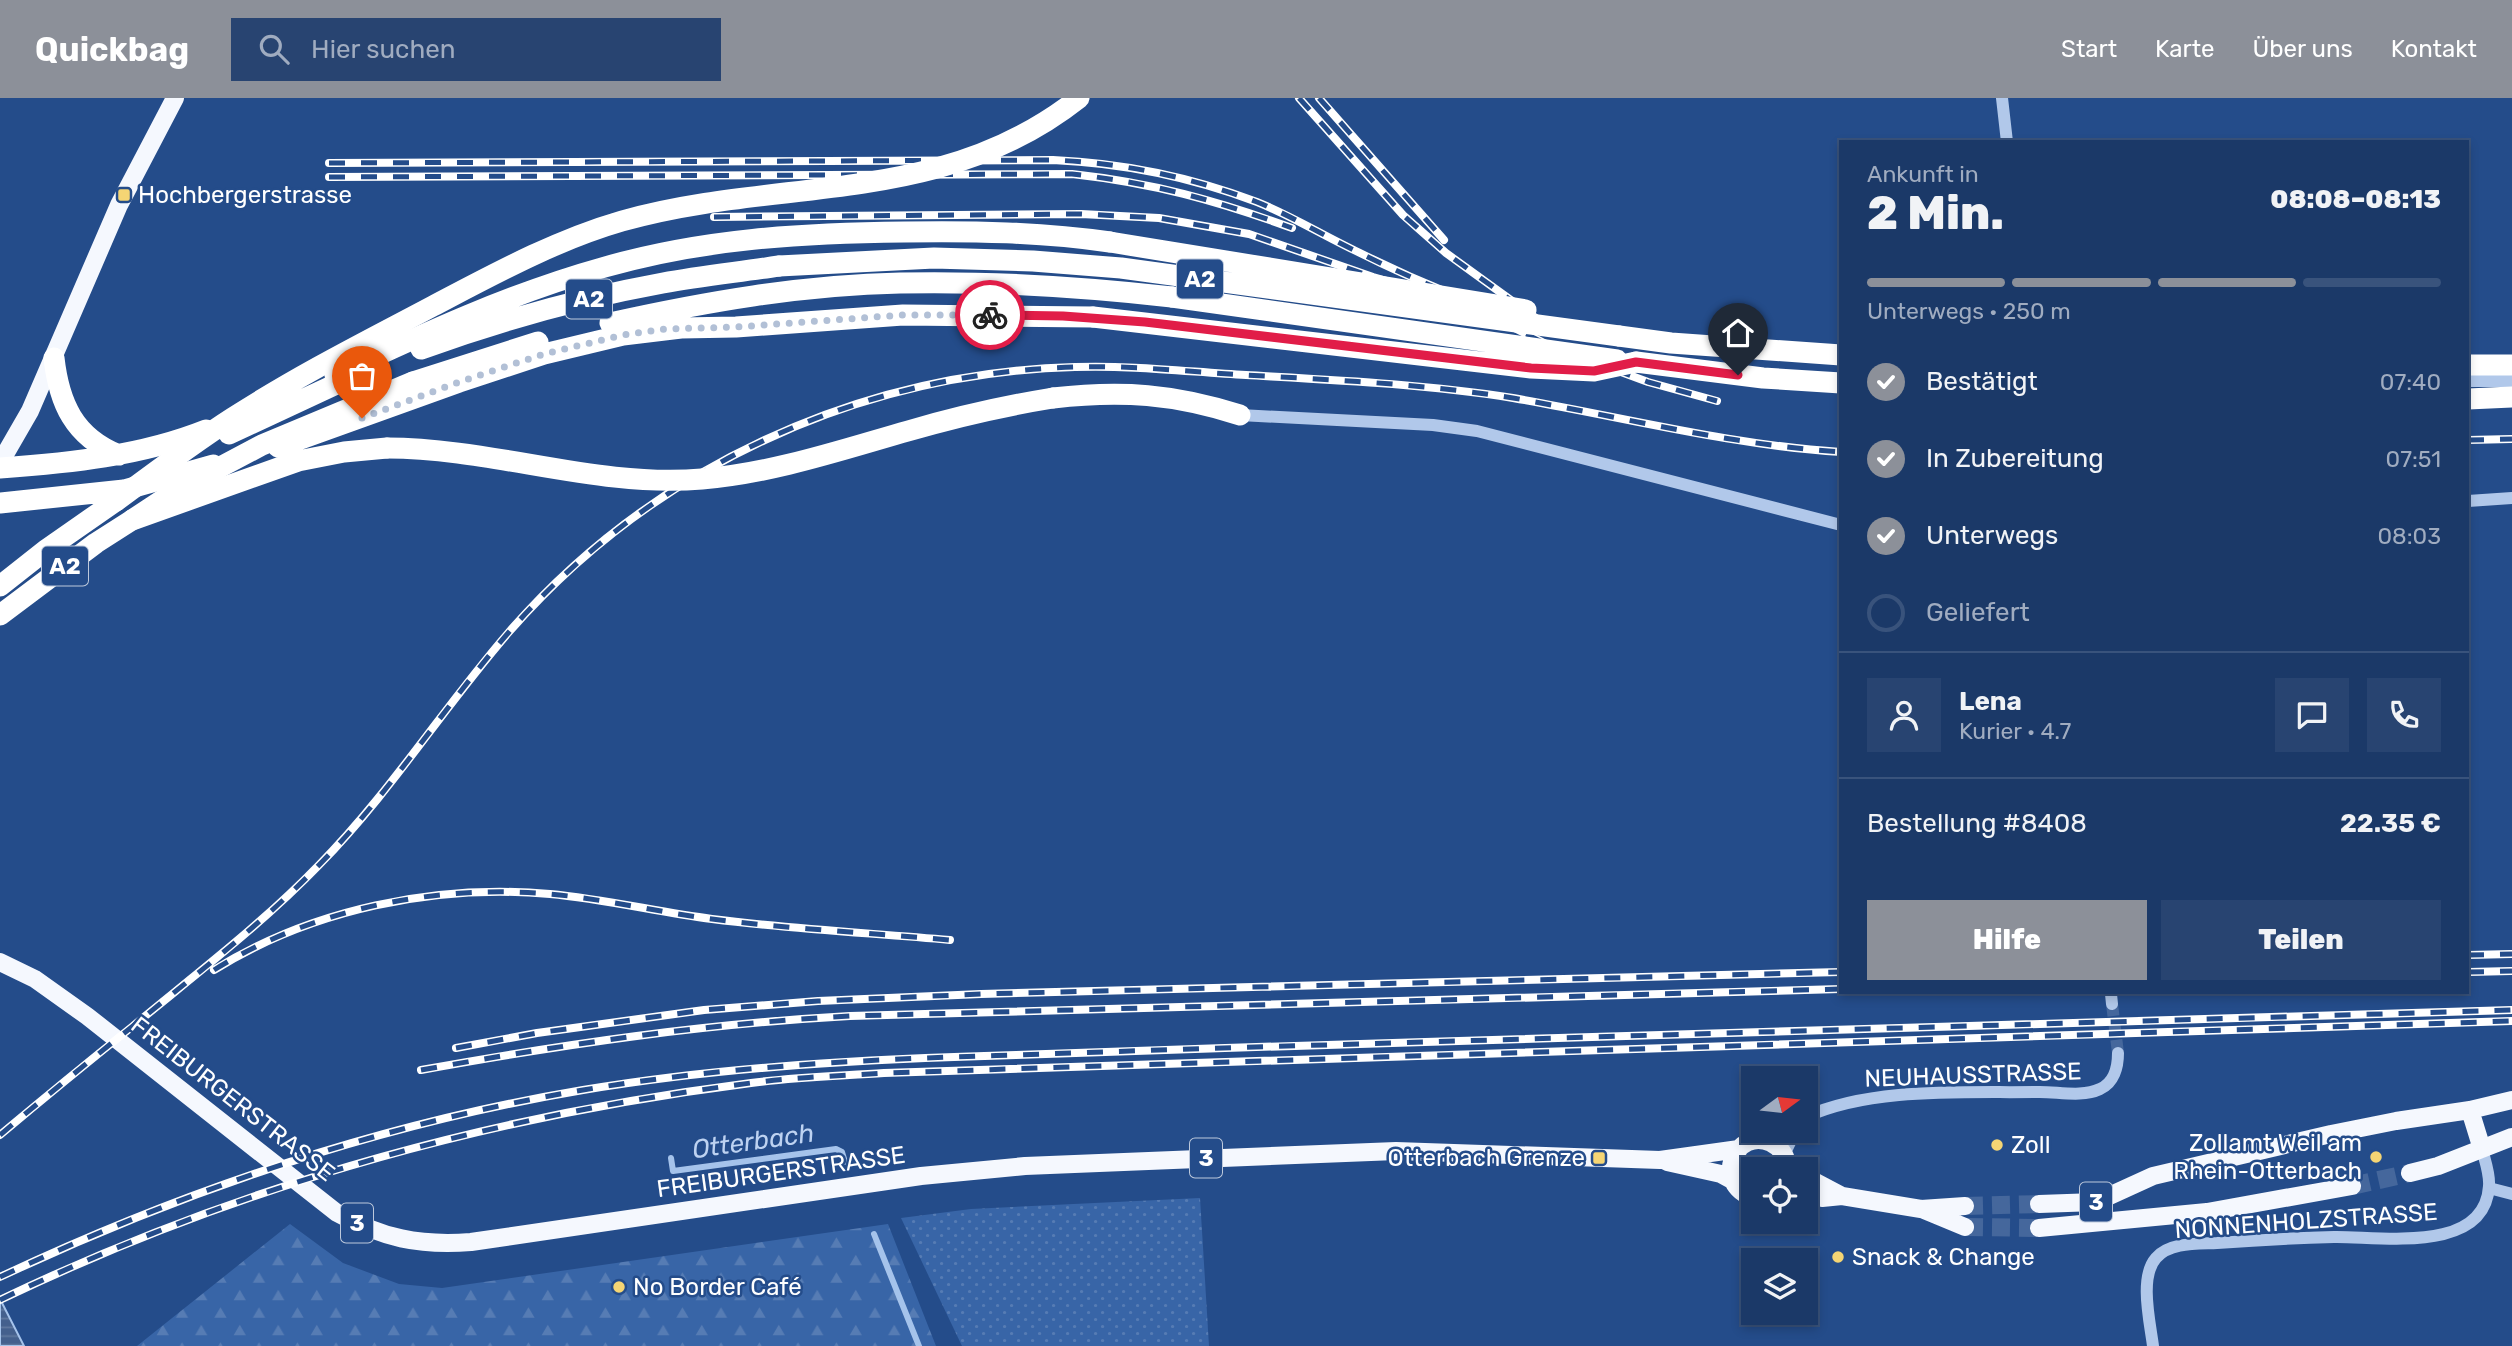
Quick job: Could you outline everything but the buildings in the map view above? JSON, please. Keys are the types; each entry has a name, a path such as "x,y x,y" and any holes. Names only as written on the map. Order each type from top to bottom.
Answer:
{"highway":[{"name":"A2","path":"0,586 47,549 222,425 278,390 460,292 582,235 676,209 873,182 952,165 1022,137 1079,98"},
{"path":"0,466 62,463 119,454 194,435 261,408 464,316 540,287 664,252 758,238 875,232 969,231 1037,234 1110,242 1566,317 1619,336"},
{"name":"A2","path":"116,501 169,468 268,415 360,373 445,341 530,314 618,292 779,266 934,258 1121,268 1685,344 1839,355"},
{"name":"A2","path":"0,615 96,543 179,489 262,445 444,371 574,331 648,315 784,292 899,283 1029,285 1117,291 1636,362 1763,378 1839,383"},
{"path":"0,503 124,490 280,447 544,354 650,330 903,315 1063,316 1145,322 1531,368 1594,371 1636,362"},
{"path":"54,358 58,387 67,410 90,440 119,454"},
{"path":"2469,365 2512,365"},
{"path":"132,520 279,467 344,452 387,448 437,450 582,473 644,479 701,479 823,456 992,408 1053,398 1122,394 1166,396 1240,415"},
{"path":"2469,399 2512,397"}],"main road":[{"path":"0,466 54,358 119,205 175,98"},
{"path":"0,948 35,979"},
{"name":"FREIBURGERSTRASSE","path":"0,962 35,979 86,1016 337,1213 361,1226 391,1237 417,1242 471,1242 921,1176 1025,1167 1396,1151 1660,1160 1739,1149"},
{"path":"2482,1149 2470,1110 2512,1100"},
{"name":"3","path":"2039,1204 2096,1202 2147,1178 2331,1134 2470,1110"},
{"path":"2410,1173 2438,1166 2512,1137"},
{"name":"3","path":"1739,1149 1748,1143"},
{"path":"1770,1143 1783,1157"},
{"path":"1732,1180 1730,1167 1739,1149"},
{"name":"FREIBURGERSTRASSE","path":"1660,1160 1721,1174 1732,1180"},
{"name":"3","path":"1732,1180 1741,1192"},
{"path":"1818,1183 1842,1196"},
{"name":"3","path":"2039,1228 2207,1212 2352,1186"},
{"path":"1818,1197 1842,1196 1921,1209 1965,1227"},
{"path":"2096,1202 2100,1222"},
{"path":"1921,1209 1965,1206"}],"street":[{"path":"2002,98 2007,140"},
{"path":"2469,381 2512,381"},
{"path":"1240,415 1433,425 1478,431 1839,524"},
{"path":"2469,501 2512,498"},
{"name":"NEUHAUSSTRASSE","path":"1818,1112 1846,1102 1885,1097 2091,1092 2104,1087 2113,1076 2118,1053"},
{"path":"2482,1149 2489,1175 2489,1188 2512,1194"},
{"name":"NONNENHOLZSTRASSE","path":"2153,1346 2148,1275 2155,1259 2172,1248 2207,1243 2322,1237 2427,1238 2459,1230 2469,1222 2484,1205 2489,1188"}],"green space":[{"path":"1200,1198 1209,1346 962,1346 901,1218 971,1209"},
{"path":"290,1224 343,1263 399,1284 442,1288 888,1224 936,1346 137,1346"}],"shaded area":[{"path":"0,1299 24,1346 0,1346"}],"waterway":[{"name":"Otterbach","path":"671,1158 673,1171 836,1149 842,1152 845,1162"},
{"name":"Otterbach","path":"874,1234 919,1346"}],"tunnel":[{"path":"2112,1004 2118,1053"},
{"path":"2352,1186 2410,1173"},
{"path":"1965,1206 2039,1204"},
{"path":"1965,1227 2039,1228"}],"railway":[{"path":"1299,98 1403,215 1446,253 1555,332"},
{"path":"1319,98 1444,240"},
{"path":"329,163 1053,160 1105,164 1182,179 1257,202 1451,294"},
{"path":"329,177 1072,174 1130,182 1184,194 1292,228"},
{"path":"714,217 1081,214 1159,218 1249,234 1373,277 1467,304 1548,345 1648,382 1717,401"},
{"path":"0,1135 228,948 297,887 369,809 509,632 565,574 627,522 694,478 764,440 838,410 915,388 994,373 1075,367 1139,368 1447,389 1513,398 1717,437 1839,452"},
{"path":"2469,440 2512,439"},
{"path":"214,970 292,931 333,917 376,905 463,893 550,894 742,922 950,940"},
{"path":"2469,955 2512,954"},
{"path":"2469,972 2512,971"},
{"path":"456,1048 537,1033 704,1010 818,1001 981,994 1839,972"},
{"path":"421,1070 635,1036 741,1024 850,1016 1839,989"},
{"path":"0,1277 141,1216 285,1164 359,1141 433,1121 583,1090 745,1069 962,1057 2512,1010"},
{"path":"0,1300 90,1259 181,1223 273,1190 367,1161 557,1115 654,1097 768,1081 884,1073 2512,1021"}],"way so far":[{"path":"362,418 544,354 650,330 903,315 990,315"}],"place":[{"name":"Hochbergerstrasse","path":"124,195"},
{"name":"Zoll","path":"1997,1145"},
{"name":"Zollamt Weil am Rhein-Otterbach","path":"2376,1157"},
{"name":"Otterbach Grenze","path":"1599,1158"},
{"name":"Snack & Change","path":"1838,1257"},
{"name":"No Border Café","path":"619,1287"}],"route":[{"path":"990,315 1093,317 1145,322 1531,368 1594,371 1636,362 1738,375"}]}
